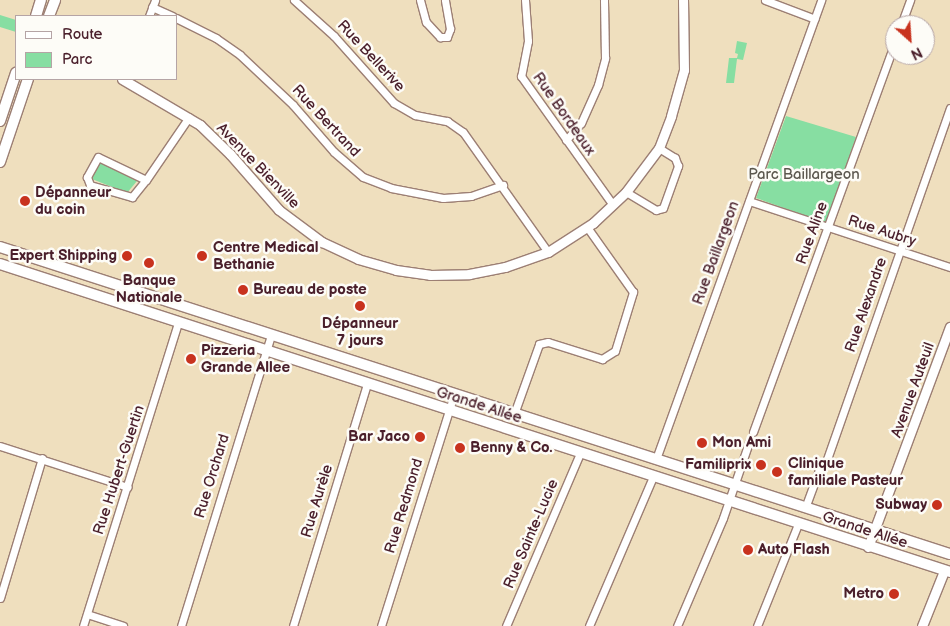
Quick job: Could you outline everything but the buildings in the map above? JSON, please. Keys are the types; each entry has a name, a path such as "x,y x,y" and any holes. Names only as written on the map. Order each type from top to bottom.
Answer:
{"main road":[{"path":"36,15 41,0"},
{"path":"50,15 55,0"},
{"path":"0,121 15,76"},
{"path":"0,162 28,80"},
{"name":"Grande Allée","path":"0,247 950,554"},
{"name":"Grande Allée","path":"0,264 947,572"}],"street":[{"name":"Rue Bellerive","path":"294,0 334,36 394,103 415,114 447,121 458,126 503,185 548,252"},
{"path":"420,0 426,22 440,37 447,37 450,29 444,0"},
{"name":"Rue Bordeaux","path":"525,0 528,41 521,76 613,205"},
{"path":"566,140 581,123 598,85 605,58 604,0"},
{"name":"Avenue Bienville","path":"126,80 189,117 230,154 289,219 322,242 358,259 408,272 462,274 505,267 548,252 587,227 626,192 659,148 684,70 683,0"},
{"path":"765,0 815,19"},
{"name":"Rue Baillargeon","path":"656,460 821,0"},
{"path":"905,15 910,0"},
{"path":"154,4 170,15"},
{"name":"Rue Bertrand","path":"178,19 216,38 240,55 293,105 334,152 363,177 390,188 443,198 471,196 503,185"},
{"name":"Rue Aline","path":"752,432 829,229 887,65"},
{"name":"Rue Alexandre","path":"805,508 819,470 826,462 950,108"},
{"path":"146,180 98,157 86,177 90,185 129,197 135,195 146,180 189,117"},
{"path":"626,192 656,210 662,208 678,166 675,158 659,148"},
{"name":"Rue Aubry","path":"749,200 829,229 950,267"},
{"path":"514,414 539,344 548,342 602,359 615,351 633,292 587,227"},
{"name":"Rue Hubert-Guertin","path":"83,626 178,322"},
{"name":"Avenue Auteuil","path":"868,547 950,327"},
{"name":"Rue Orchard","path":"180,626 271,334"},
{"name":"Rue Aurèle","path":"293,626 367,384"},
{"name":"Rue Redmond","path":"381,626 454,394"},
{"path":"677,626 729,502 749,442"},
{"path":"0,446 128,487"},
{"name":"Rue Sainte-Lucie","path":"506,626 580,453"},
{"path":"0,598 42,458"},
{"path":"589,626 653,477"},
{"path":"757,626 798,524"},
{"path":"922,626 947,572 950,554"},
{"path":"87,614 123,626"}],"green space":[{"path":"0,15 15,20 15,32 0,27"},
{"path":"737,41 747,43 743,60 737,59 734,83 726,83 729,58 737,58 738,54 735,53"},
{"name":"Parc Baillargeon","path":"786,116 856,137 826,223 756,198"},
{"path":"100,161 137,181 127,193 92,179 90,177"}],"place":[{"name":"Dépanneur du coin","path":"25,201"},
{"name":"Expert Shipping","path":"127,256"},
{"name":"Centre Medical Bethanie","path":"202,256"},
{"name":"Banque Nationale","path":"149,263"},
{"name":"Bureau de poste","path":"243,290"},
{"name":"Dépanneur 7 jours","path":"360,306"},
{"name":"Pizzeria Grande Allee","path":"191,359"},
{"name":"Bar Jaco","path":"420,437"},
{"name":"Mon Ami","path":"702,443"},
{"name":"Benny & Co.","path":"460,448"},
{"name":"Familiprix","path":"761,465"},
{"name":"Clinique familiale Pasteur","path":"777,472"},
{"name":"Subway","path":"937,505"},
{"name":"Auto Flash","path":"748,550"},
{"name":"Metro","path":"894,594"}]}
